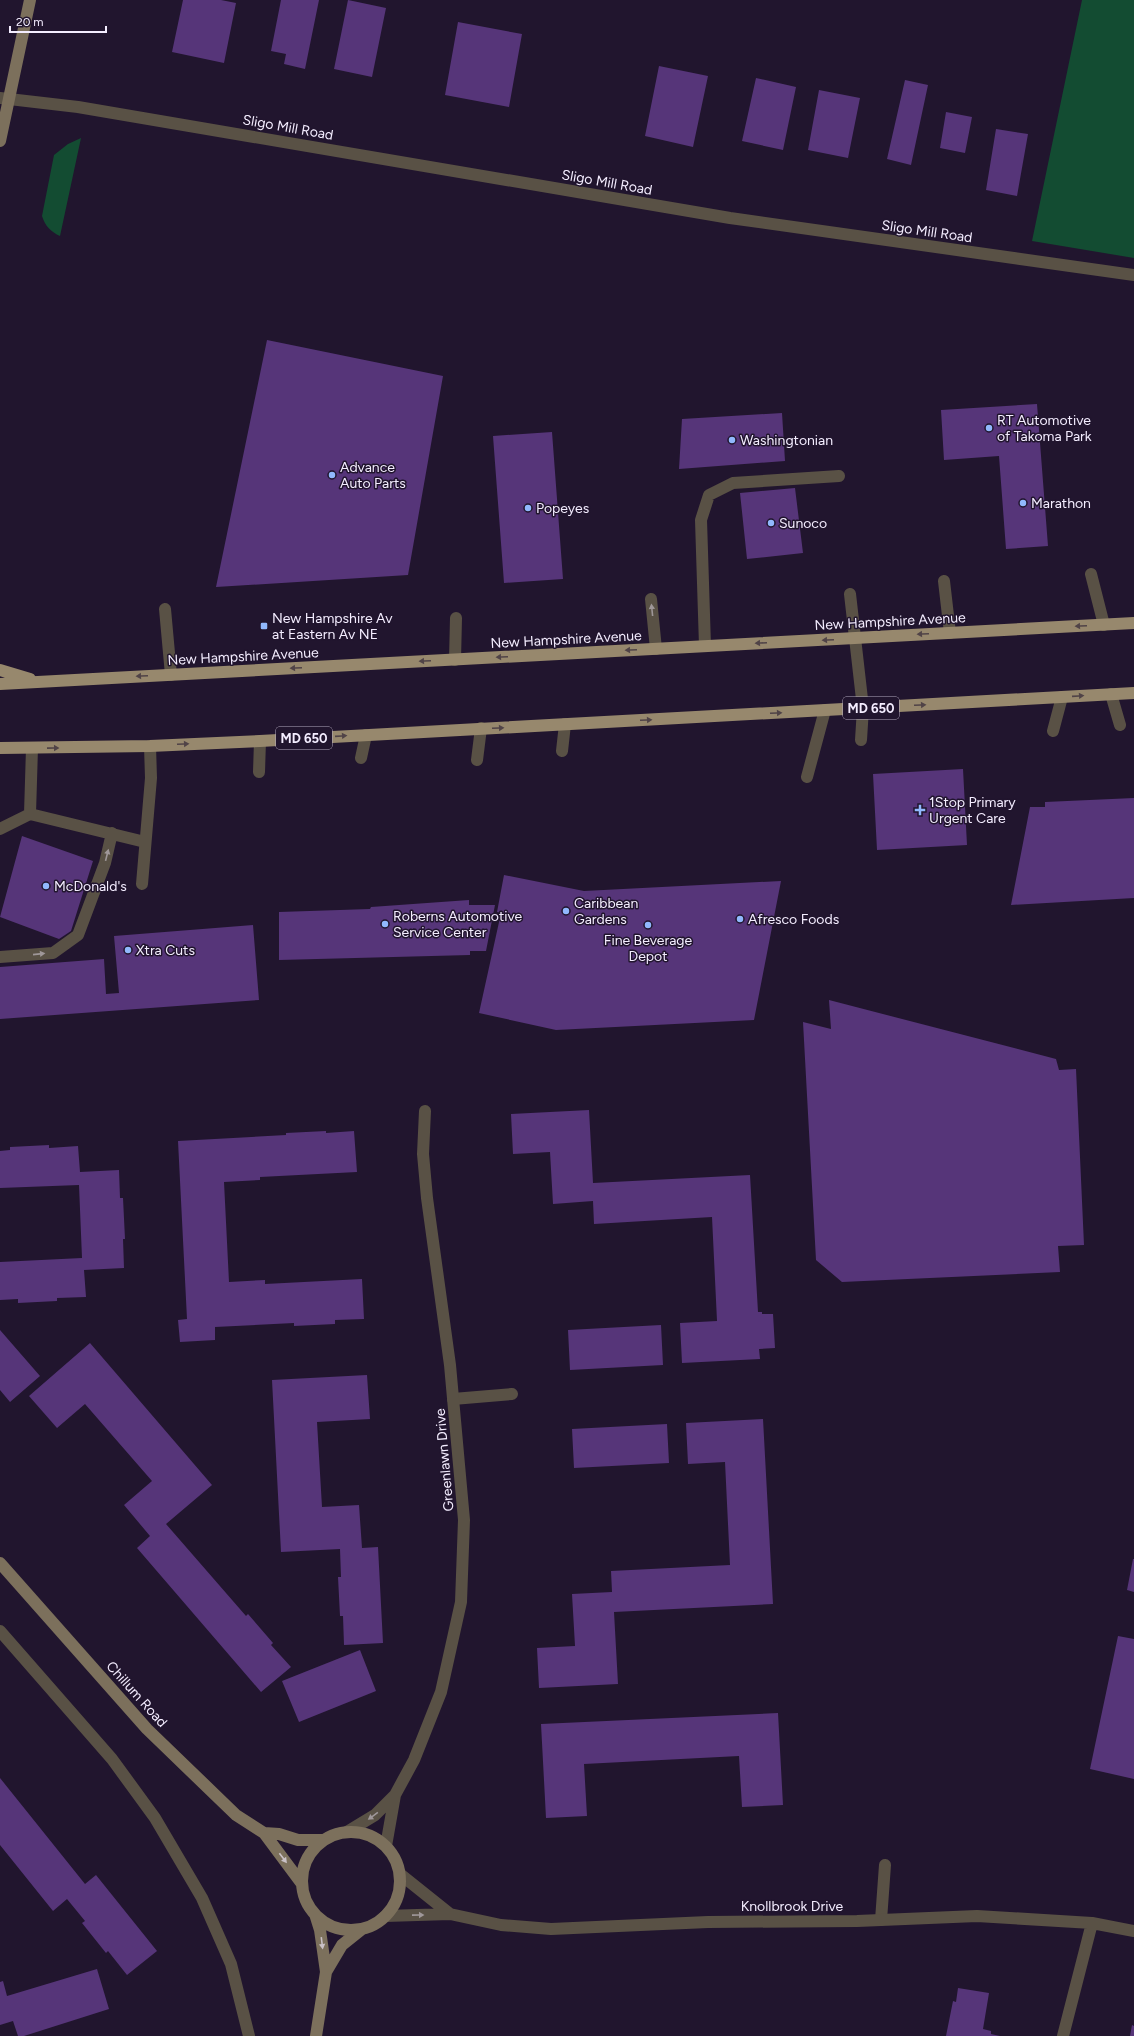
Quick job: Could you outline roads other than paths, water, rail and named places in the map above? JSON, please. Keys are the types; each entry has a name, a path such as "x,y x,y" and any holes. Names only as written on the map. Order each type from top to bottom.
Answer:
{"main road":[{"name":"New Hampshire Avenue","path":"0,684 1134,623"},
{"path":"0,670 38,682"},
{"name":"MD 650","path":"0,748 150,746 260,741 1134,693"}],"street":[{"path":"0,141 4,99 30,0"},
{"name":"Sligo Mill Road","path":"4,99 78,107 730,218 1134,275"},
{"path":"705,646 701,520 709,495 733,483 839,476"},
{"path":"1091,574 1104,625"},
{"path":"944,582 950,633"},
{"path":"850,594 863,708 861,740"},
{"path":"651,599 656,649"},
{"path":"165,609 171,675"},
{"path":"455,660 456,618"},
{"path":"1111,694 1120,725"},
{"path":"1053,731 1062,697"},
{"path":"807,777 825,710"},
{"path":"562,751 565,724"},
{"path":"477,760 481,728"},
{"path":"361,758 366,734"},
{"path":"258,772 260,741"},
{"path":"142,884 152,778 150,746"},
{"path":"30,814 32,748"},
{"path":"0,829 30,814 145,842"},
{"path":"0,957 53,953 78,935 105,863 112,833"},
{"name":"Greenlawn Drive","path":"347,1832 375,1815 395,1795 414,1760 441,1692 462,1602 464,1520 454,1399 427,1198 423,1154 425,1111"},
{"path":"454,1399 512,1394"},
{"name":"Chillum Road","path":"0,1563 147,1729 236,1815 264,1833 302,1884"},
{"path":"0,1631 112,1760 155,1818 205,1904 231,1964 249,2036"},
{"name":"Greenlawn Drive","path":"386,1846 395,1795"},
{"path":"315,1914 336,1927 345,1929 362,1928 374,1924 385,1916 394,1905 399,1890 400,1874 395,1859 386,1846 372,1837 360,1832 335,1834 323,1840 311,1852 304,1867 302,1884 306,1900 315,1914 320,1930 326,1972 316,2036"},
{"name":"Chillum Road","path":"264,1833 279,1834 298,1840 323,1840"},
{"path":"881,1920 885,1865"},
{"name":"Knollbrook Drive","path":"400,1874 450,1914"},
{"name":"Knollbrook Drive","path":"385,1916 450,1914 501,1925 551,1929 708,1922 881,1920 977,1916 1092,1923 1134,1931"},
{"path":"1063,2036 1092,1923"},
{"path":"326,1972 342,1945 362,1928"}],"place":[{"name":"RT Automotive of Takoma Park","path":"989,428"},
{"name":"Washingtonian","path":"732,440"},
{"name":"Advance Auto Parts","path":"332,475"},
{"name":"Marathon","path":"1023,503"},
{"name":"Popeyes","path":"528,508"},
{"name":"Sunoco","path":"771,523"},
{"name":"New Hampshire Av at Eastern Av NE","path":"264,626"},
{"name":"1Stop Primary Urgent Care","path":"920,810"},
{"name":"McDonald's","path":"46,886"},
{"name":"Caribbean Gardens","path":"566,911"},
{"name":"Afresco Foods","path":"740,919"},
{"name":"Roberns Automotive Service Center","path":"385,924"},
{"name":"Fine Beverage Depot","path":"648,925"},
{"name":"Xtra Cuts","path":"128,950"}]}
